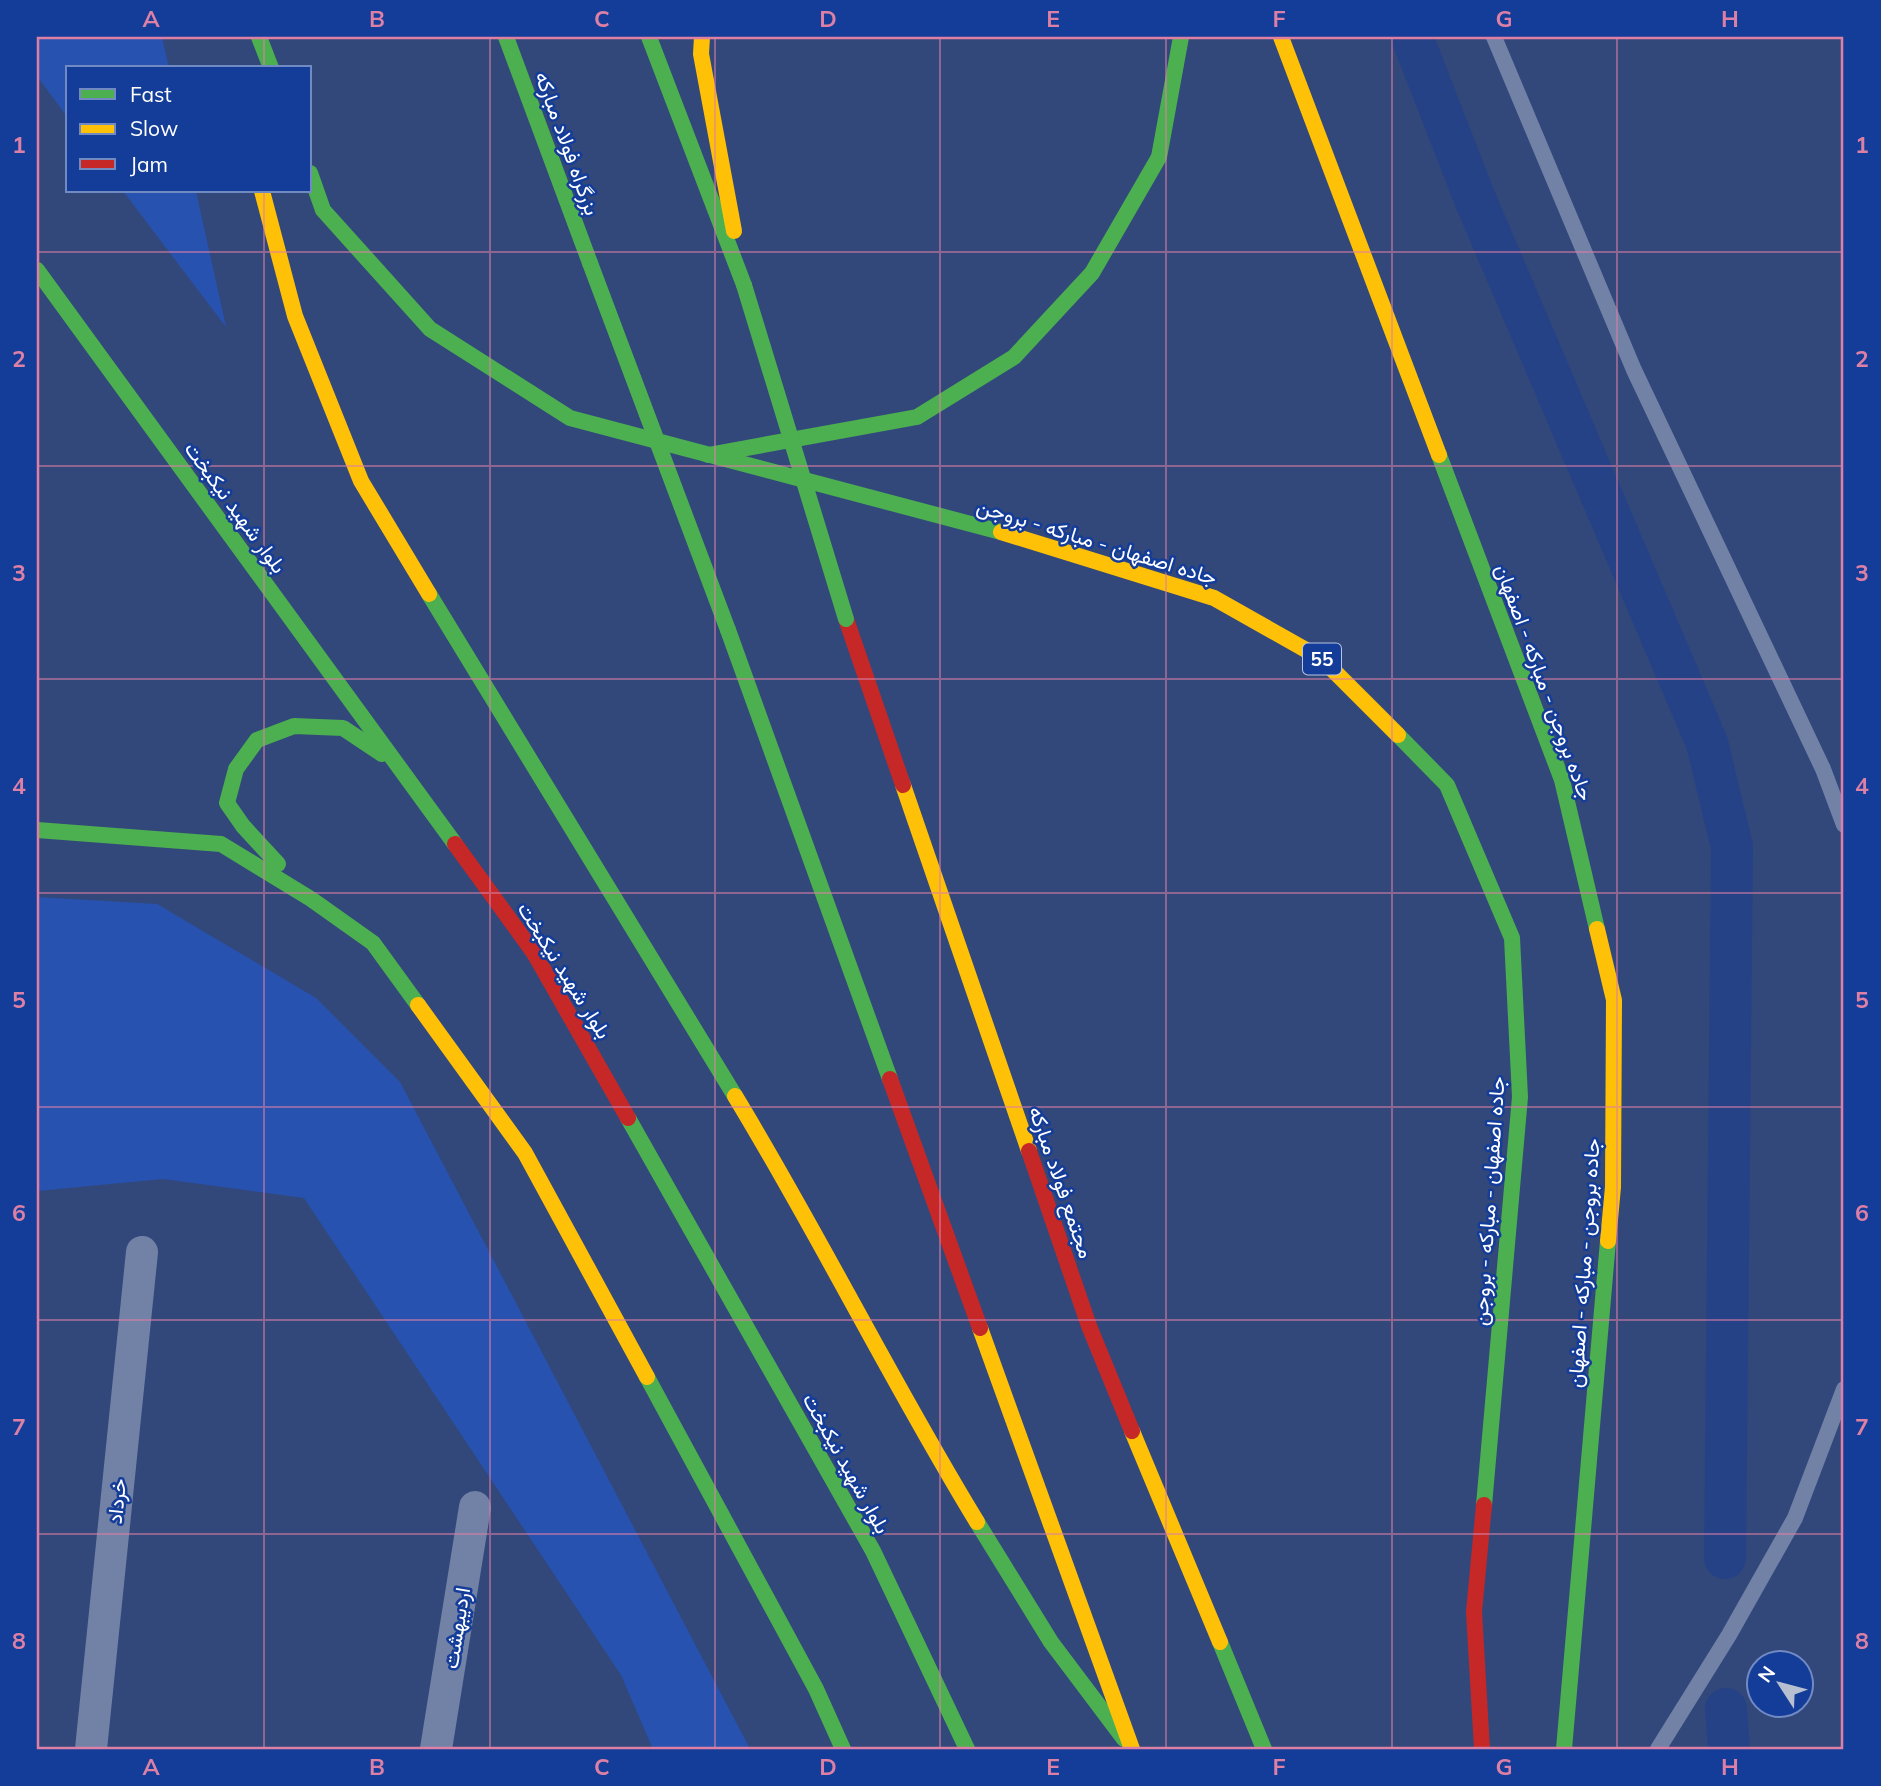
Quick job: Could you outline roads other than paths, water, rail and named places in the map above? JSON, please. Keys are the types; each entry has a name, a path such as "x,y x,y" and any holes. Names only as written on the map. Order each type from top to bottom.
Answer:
{"main road":[{"path":"252,37 252,66"},
{"path":"260,37 270,66"},
{"name":"بزرگراه فولاد مبارکه","path":"506,37 729,630 1132,1749"},
{"path":"649,37 744,285"},
{"path":"702,37 701,54 744,285"},
{"path":"708,455 917,417 1014,358 1092,273 1159,157 1181,37"},
{"name":"جاده بروجن - مبارکه - اصفهان","path":"1281,37 1562,780 1614,1000 1614,1187 1564,1749"},
{"name":"جاده اصفهان - مبارکه - بروجن","path":"312,179 323,210 430,328 570,418 989,528 1214,598 1322,659 1447,785 1512,938 1520,1097 1474,1612 1482,1749"},
{"path":"262,192 295,316 361,481 776,1163 944,1469 1051,1642 1132,1749"},
{"name":"بلوار شهید نیکبخت","path":"37,270 534,953 873,1551 967,1749"},
{"name":"مجتمع فولاد مبارکه","path":"744,285 846,619 1089,1326 1264,1749"},
{"path":"311,900 243,825 227,803 236,769 257,740 294,726 343,728 396,762"},
{"path":"37,830 221,844 311,900 373,943 525,1153 809,1676 843,1749"}],"street":[{"name":"خرداد","path":"91,1749 142,1252"},
{"name":"اردیبهشت","path":"436,1749 475,1507"}],"lane":[{"path":"1494,37 1634,370 1823,769 1844,825"},
{"path":"1658,1749 1729,1635 1795,1518 1844,1390"}],"waterway":[{"path":"1412,37 1475,199 1707,743 1732,847 1725,1558"},
{"path":"1726,1709 1729,1749"}]}
